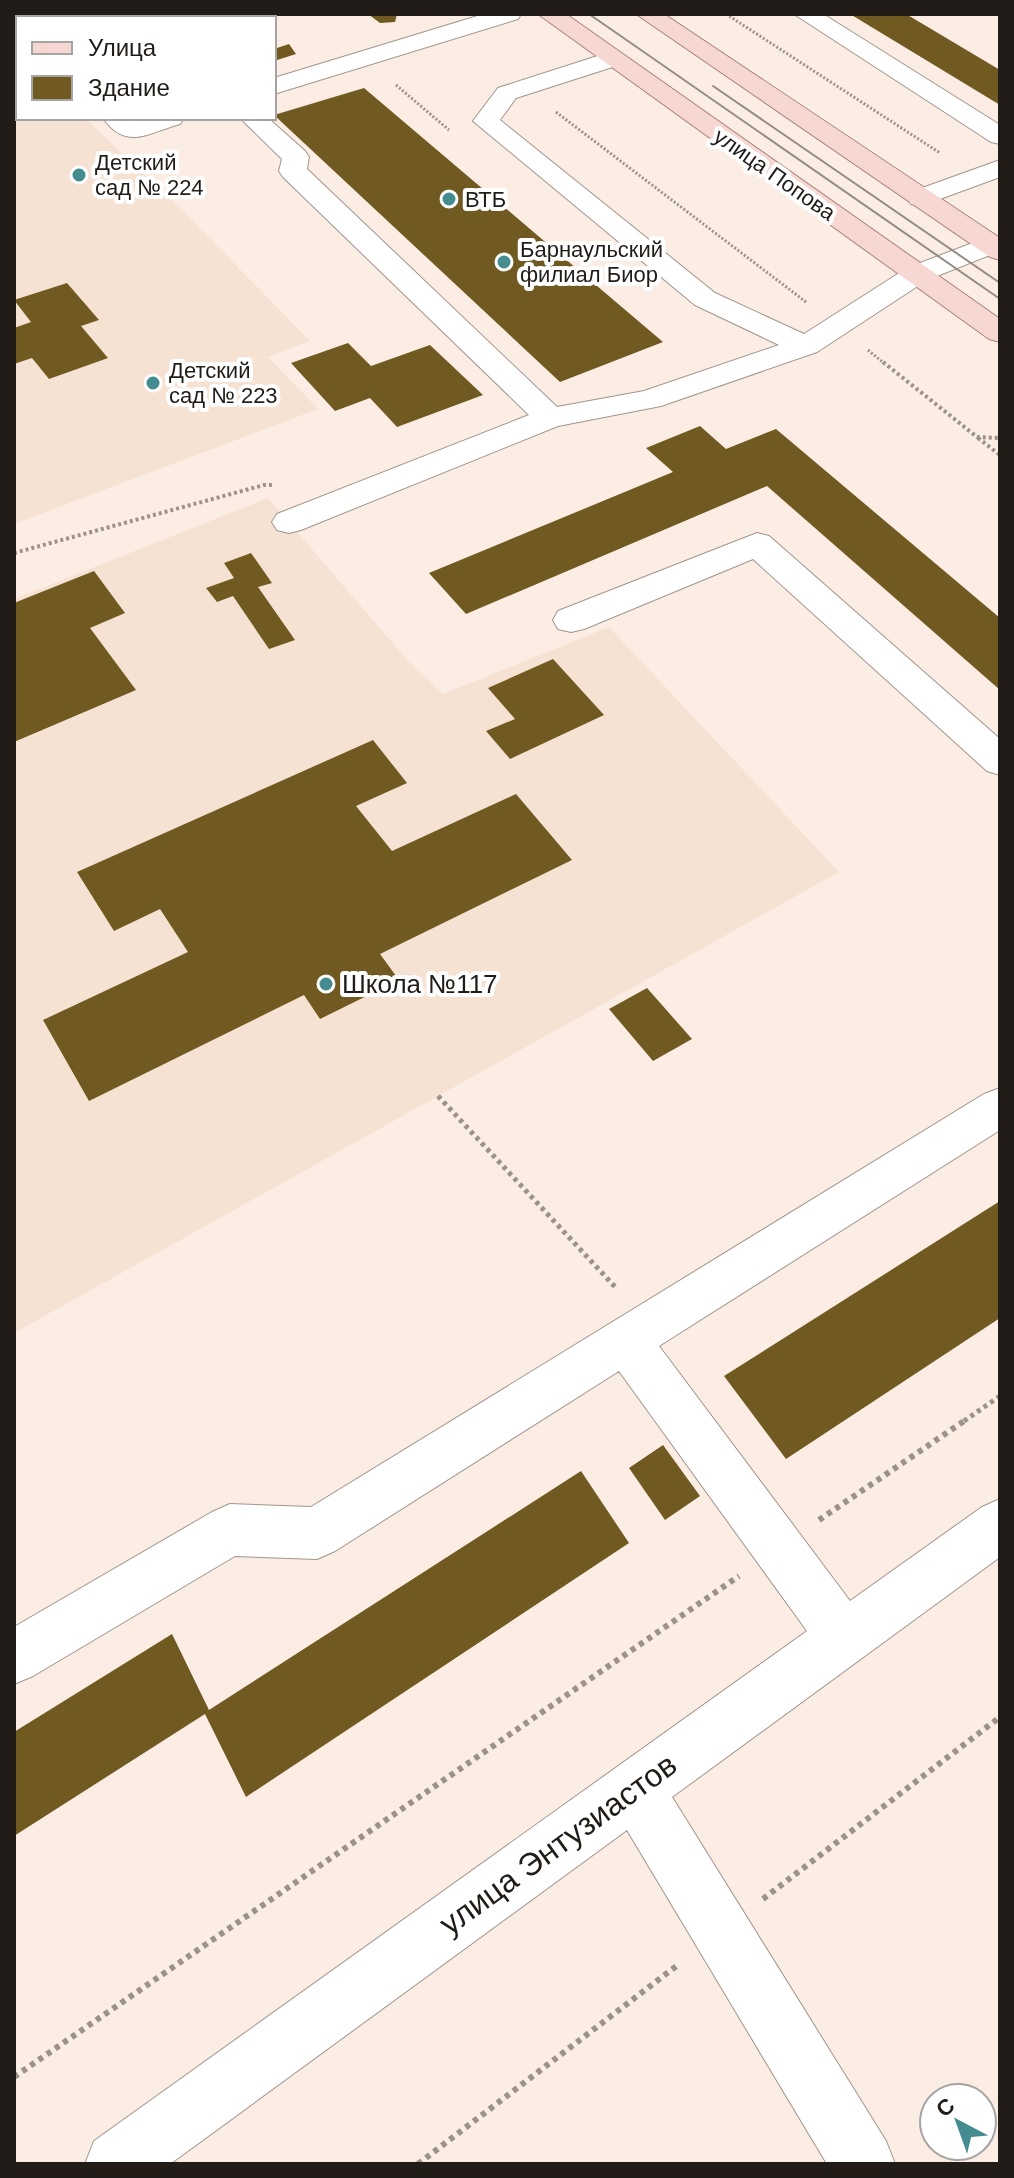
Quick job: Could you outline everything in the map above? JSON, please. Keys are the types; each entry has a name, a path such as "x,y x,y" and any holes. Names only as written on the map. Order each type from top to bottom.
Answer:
{"main road":[{"name":"улица Попова","path":"550,14 1000,333"},
{"path":"648,14 995,248"}],"street":[{"path":"276,85 509,14"},
{"path":"806,14 1000,136"},
{"path":"613,59 507,93 486,121 705,299 806,346"},
{"path":"118,120 129,131 165,120"},
{"path":"255,120 296,157 293,171 550,418"},
{"path":"921,198 992,179"},
{"path":"289,522 550,418 650,399 806,346 917,274 995,248"},
{"path":"571,620 757,544 1000,761"},
{"path":"14,1657 230,1530 317,1533 1000,1107"},
{"path":"637,1332 777,1548 845,1638"},
{"name":"улица Энтузиастов","path":"117,2164 1000,1525"},
{"path":"635,1789 863,2164"}],"path":[{"path":"726,14 992,179"},
{"path":"523,87 838,326 1000,455"},
{"path":"977,437 1000,438"},
{"path":"14,553 264,485 278,485"},
{"path":"438,1096 637,1332"},
{"path":"14,2077 1000,1396"}],"shaded area":[{"name":"Детский сад № 223","path":"14,72 16,120 87,120 188,216 310,341 268,357 318,409 14,524"},
{"name":"Школа №117","path":"268,498 408,661 443,694 609,627 839,872 14,1333 14,599"}],"building":[{"path":"43,14 45,16 16,16 14,42 14,16"},
{"path":"170,14 234,16 172,16"},
{"path":"368,14 397,14 395,22 380,23"},
{"path":"850,14 906,14 1000,70 1000,105"},
{"path":"289,44 296,54 276,60 276,48"},
{"path":"364,88 663,342 560,382 276,114"},
{"path":"67,283 99,320 81,326 108,358 49,379 32,358 14,364 14,328 31,322 14,300"},
{"path":"348,343 371,366 430,345 483,395 397,427 370,398 335,411 291,363"},
{"path":"700,426 726,449 776,429 1000,618 1000,690 767,486 466,614 429,573 673,472 646,448"},
{"path":"251,553 272,583 258,587 295,640 269,649 233,596 217,602 206,588 234,578 224,563"},
{"path":"94,571 125,613 90,628 136,690 14,742 14,603"},
{"path":"553,659 604,715 510,759 486,731 515,719 488,688"},
{"path":"373,740 407,783 356,806 392,851 516,794 572,860 380,954 399,980 320,1019 304,995 89,1101 43,1020 188,952 160,909 114,931 77,872"},
{"path":"647,988 692,1039 653,1061 609,1009"},
{"path":"1000,1201 1000,1318 786,1459 724,1376"},
{"path":"663,1445 700,1496 665,1520 629,1468"},
{"path":"581,1471 629,1543 246,1797 205,1714 14,1836 14,1732 172,1634 209,1710"}],"tram line":[{"path":"589,14 1000,299"},
{"path":"713,86 1000,283"}],"place":[{"name":"Детский сад № 224","path":"79,175"},
{"name":"ВТБ","path":"449,199"},
{"name":"Барнаульский филиал Биор","path":"504,262"},
{"name":"Детский сад № 223","path":"153,383"},
{"name":"Школа №117","path":"326,984"}]}
